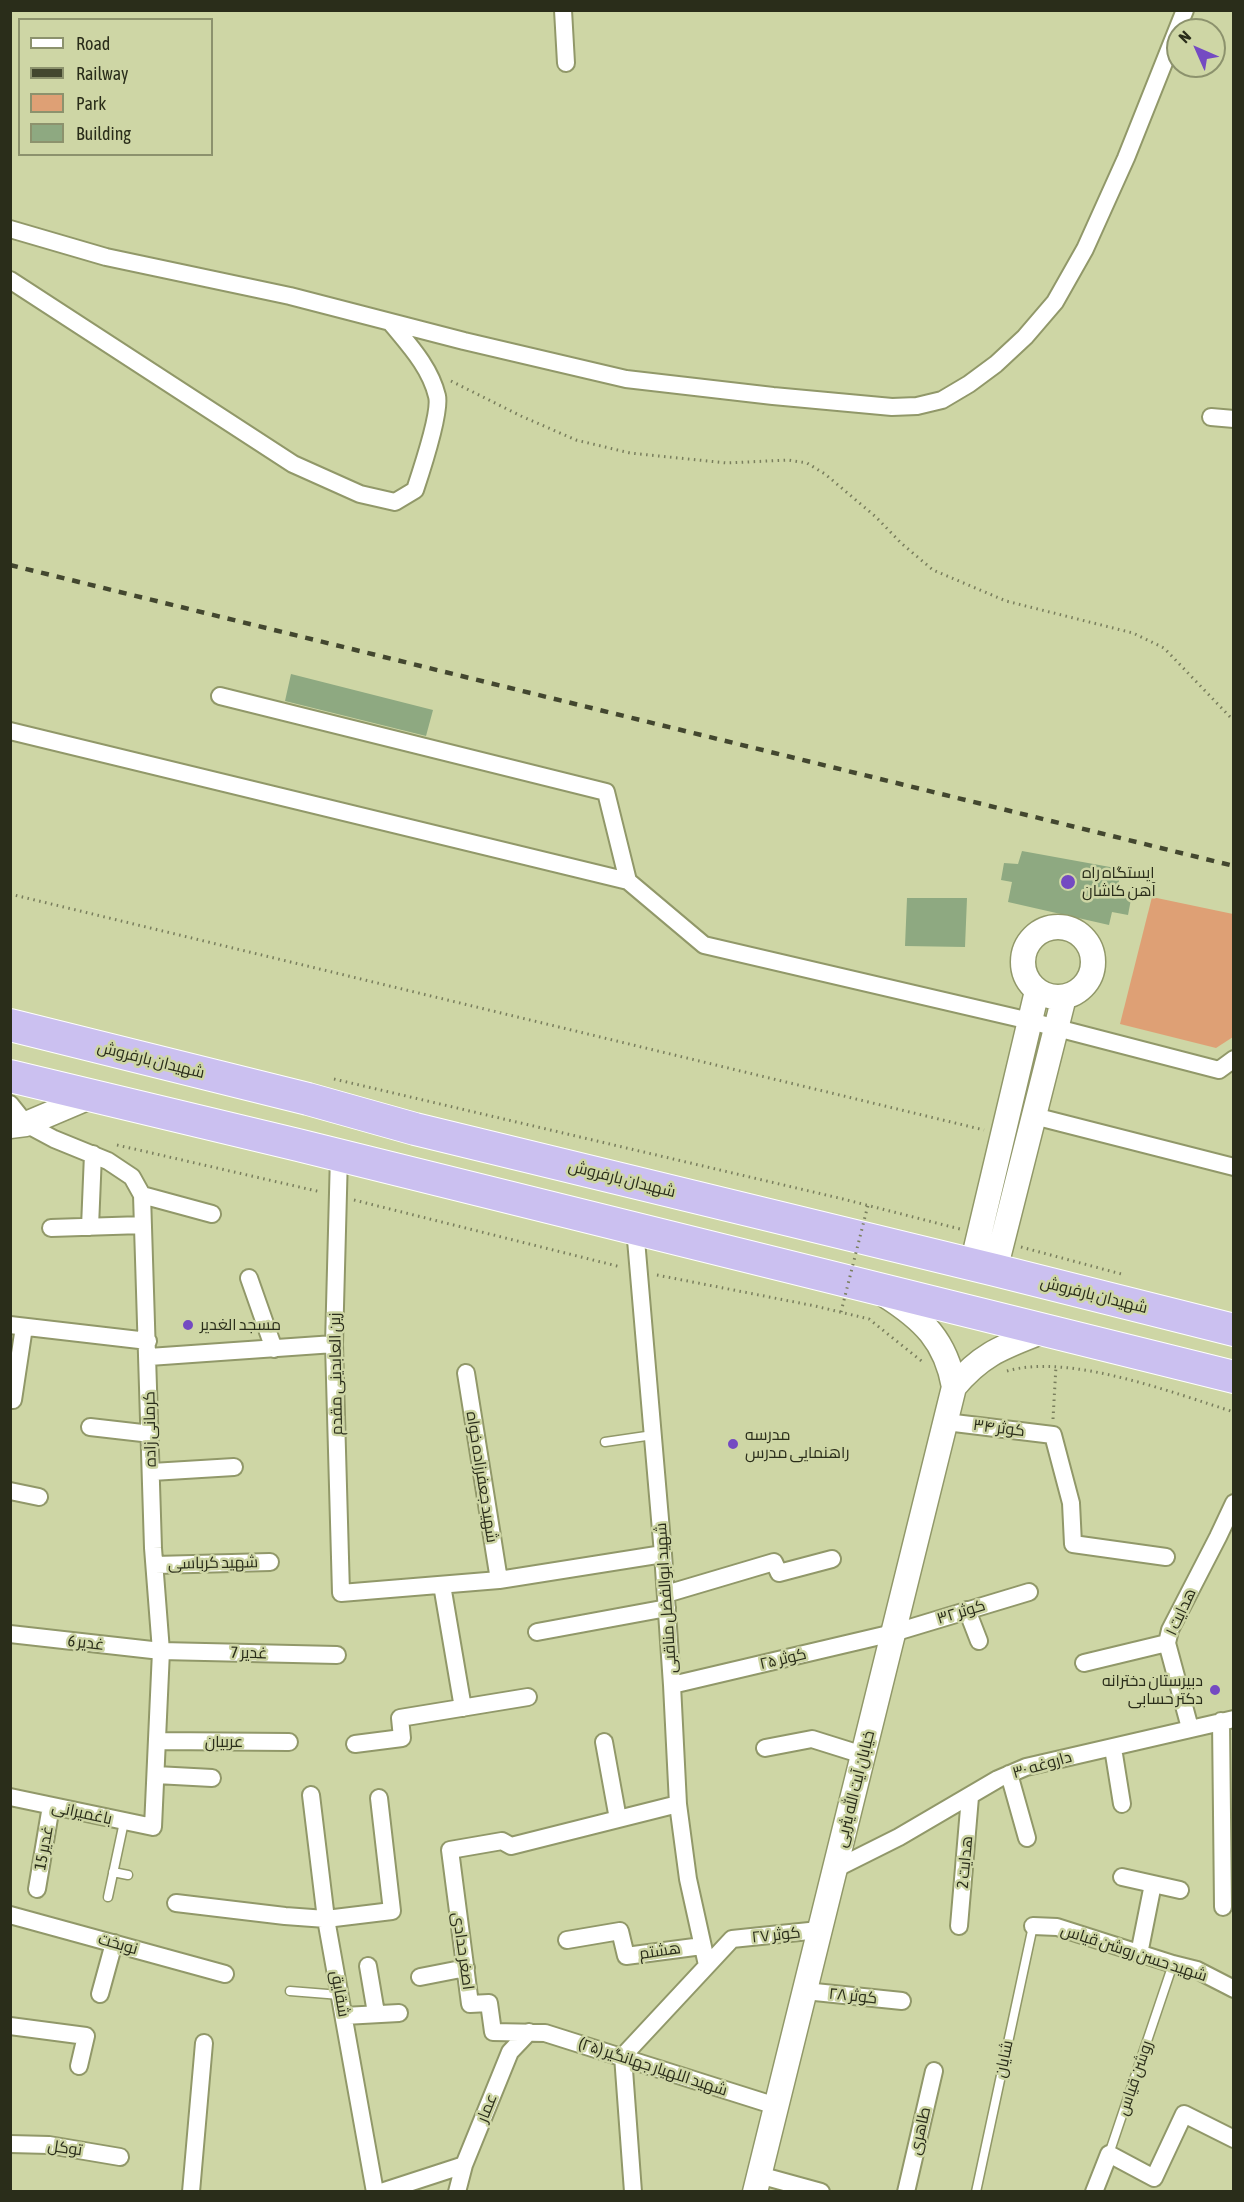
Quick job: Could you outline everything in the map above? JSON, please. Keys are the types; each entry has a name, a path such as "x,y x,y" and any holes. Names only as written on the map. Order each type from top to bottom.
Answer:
{"highway":[{"name":"شهیدان بارفروش","path":"10,1025 308,1099 415,1129 990,1259 1233,1330"},
{"path":"10,1076 401,1170 1233,1377"},
{"path":"298,1145 309,1137 315,1124 315,1110 308,1099"},
{"path":"401,1170 395,1159 396,1146 403,1135 415,1129"}],"main road":[{"path":"1051,927 1073,930 1089,945 1093,967 1083,987 1074,994 1064,997 1051,998 1037,991 1030,986 1024,975 1022,963 1024,951 1030,940 1051,927"},
{"path":"990,1259 979,1235 1037,991"},
{"path":"990,1259 1034,1116 1064,997"},
{"path":"18,1125 92,1096"},
{"path":"1008,1109 1034,1116"},
{"path":"872,1287 906,1308 926,1326 950,1364 954,1386"},
{"path":"954,1386 969,1368 1000,1348 1046,1330"},
{"name":"خیابان آیت الله یثربی","path":"757,2183 954,1386"}],"street":[{"path":"563,10 567,63"},
{"path":"10,229 106,257 290,296 391,323 626,379 772,396 892,407 917,406 942,400 996,364 1025,337 1054,302 1085,249 1121,168 1185,10"},
{"path":"10,280 293,464 360,494 395,502 415,490 429,444 438,399 425,366 391,323"},
{"path":"1211,417 1233,419"},
{"path":"220,696 606,792 628,881"},
{"path":"10,731 628,881 704,945 1030,1021 1219,1070 1233,1059"},
{"path":"10,1104 18,1125 108,1161 132,1177 142,1195 212,1214"},
{"path":"1034,1116 1233,1167"},
{"path":"90,1227 93,1154"},
{"name":"زین العابدینی مقدم","path":"339,1155 334,1344 341,1593 442,1585"},
{"name":"کرمانی زاده","path":"142,1195 155,1565 161,1651 153,1827"},
{"path":"51,1228 143,1225"},
{"name":"شهید ابوالفضل مناقبی","path":"635,1228 663,1554 678,1804 685,1861 707,1965"},
{"path":"249,1278 274,1349"},
{"path":"13,1400 17,1326 148,1349 274,1349 334,1344"},
{"name":"شهید جعفرزاده خواه","path":"466,1374 499,1580"},
{"name":"کوثر ۳۴","path":"946,1422 1053,1435"},
{"path":"90,1427 151,1434"},
{"path":"1053,1435 1071,1503 1072,1544 1166,1557"},
{"path":"152,1472 234,1467"},
{"path":"10,1491 39,1497"},
{"name":"هدایت ۱","path":"1190,1728 1167,1642 1170,1630 1226,1540 1233,1503"},
{"path":"464,1708 442,1585 499,1580 663,1554"},
{"path":"537,1632 666,1601 774,1562 779,1572 832,1559"},
{"name":"شهید کرباسی","path":"155,1565 270,1562"},
{"name":"کوثر ۳۲","path":"893,1633 1029,1592"},
{"path":"967,1610 979,1641"},
{"name":"کوثر ۲۵","path":"672,1685 893,1633"},
{"name":"غدیر 6","path":"10,1634 161,1651"},
{"path":"1084,1663 1167,1642"},
{"name":"غدیر 7","path":"161,1651 337,1655"},
{"path":"355,1744 402,1738 400,1719 528,1697"},
{"path":"1223,1907 1227,1720"},
{"name":"داروغه ۳۰","path":"835,1869 899,1837 1009,1774 1051,1760 1113,1748 1227,1720"},
{"path":"765,1748 812,1739 863,1755"},
{"name":"عربیان","path":"158,1741 289,1742"},
{"path":"604,1742 618,1819 678,1804"},
{"path":"1113,1748 1122,1804"},
{"path":"1009,1774 1026,1838"},
{"path":"156,1775 213,1778"},
{"name":"شقایق","path":"311,1795 326,1919 375,2192"},
{"name":"باغمیرانی","path":"10,1797 153,1827"},
{"name":"هدایت 2","path":"959,1926 970,1797"},
{"path":"176,1903 326,1919 392,1911 379,1798"},
{"name":"غدیر 15","path":"37,1889 51,1806"},
{"name":"اصغر حدادی","path":"529,2032 493,2032 489,2003 470,2004 450,1850 502,1841 511,1846 618,1819"},
{"path":"1122,1877 1180,1890"},
{"path":"1139,1954 1153,1884"},
{"name":"نوبخت","path":"10,1915 225,1974"},
{"name":"شهید حسن روشن قیاس","path":"1033,1926 1057,1927 1197,1970 1233,1989"},
{"name":"کوثر ۲۷","path":"623,2056 732,1939 819,1930"},
{"name":"هشتم","path":"567,1940 620,1931 626,1956 702,1946"},
{"path":"100,1994 114,1943"},
{"path":"368,1966 376,2013"},
{"path":"420,1977 466,1968"},
{"name":"کوثر ۲۸","path":"805,1991 902,2001"},
{"path":"344,2016 399,2013"},
{"path":"10,2026 86,2036 79,2066"},
{"name":"شهید اللهیار جهانگیر (۲۵)","path":"529,2032 545,2033 623,2056 776,2106"},
{"name":"عمار","path":"457,2192 464,2166 510,2052 529,2032"},
{"path":"190,2192 204,2043"},
{"path":"623,2056 633,2192"},
{"name":"طاهری","path":"906,2192 934,2071"},
{"path":"1109,2154 1154,2178 1184,2114 1233,2139"},
{"name":"توکل","path":"10,2144 49,2145 120,2157"},
{"name":"روشن قیاس","path":"1094,2192 1109,2154"},
{"path":"381,2192 464,2166"},
{"path":"757,2183 821,2192"}],"lane":[{"path":"605,1442 653,1435"},
{"path":"108,1897 124,1822"},
{"path":"113,1872 128,1875"},
{"name":"شایان","path":"976,2192 1033,1926"},
{"name":"روشن قیاس","path":"1109,2154 1173,1964"},
{"path":"290,1991 340,1995"}],"path":[{"path":"425,366 465,388 576,440 630,453 676,459 727,463 788,460 807,463 825,474 876,517 901,543 933,570 1006,601 1133,633 1164,648 1233,721"},
{"path":"10,894 1003,1134"},
{"path":"334,1079 868,1205 979,1235"},
{"path":"107,1143 338,1196 638,1272 869,1319 954,1386"},
{"path":"841,1312 868,1205"},
{"path":"990,1259 1130,1276"},
{"path":"1002,1372 1012,1369 1056,1366 1123,1377 1233,1412"},
{"path":"1053,1435 1056,1366"}],"green space":[{"path":"1152,897 1233,914 1233,1037 1216,1048 1120,1024"}],"building":[{"path":"291,674 433,710 426,736 285,701"},
{"path":"1022,851 1121,869 1117,892 1132,894 1128,915 1112,912 1109,925 1008,902 1012,882 1001,880 1004,863 1018,864"},
{"path":"907,898 967,898 965,947 905,946"}],"railway":[{"path":"10,565 1234,866"}],"place":[{"name":"ایستگاه راه آهن کاشان","path":"1068,882"},
{"name":"مسجد الغدیر","path":"188,1325"},
{"name":"مدرسه راهنمایی مدرس","path":"733,1444"},
{"name":"دبیرستان دخترانه دکتر حسابی","path":"1215,1690"}]}
